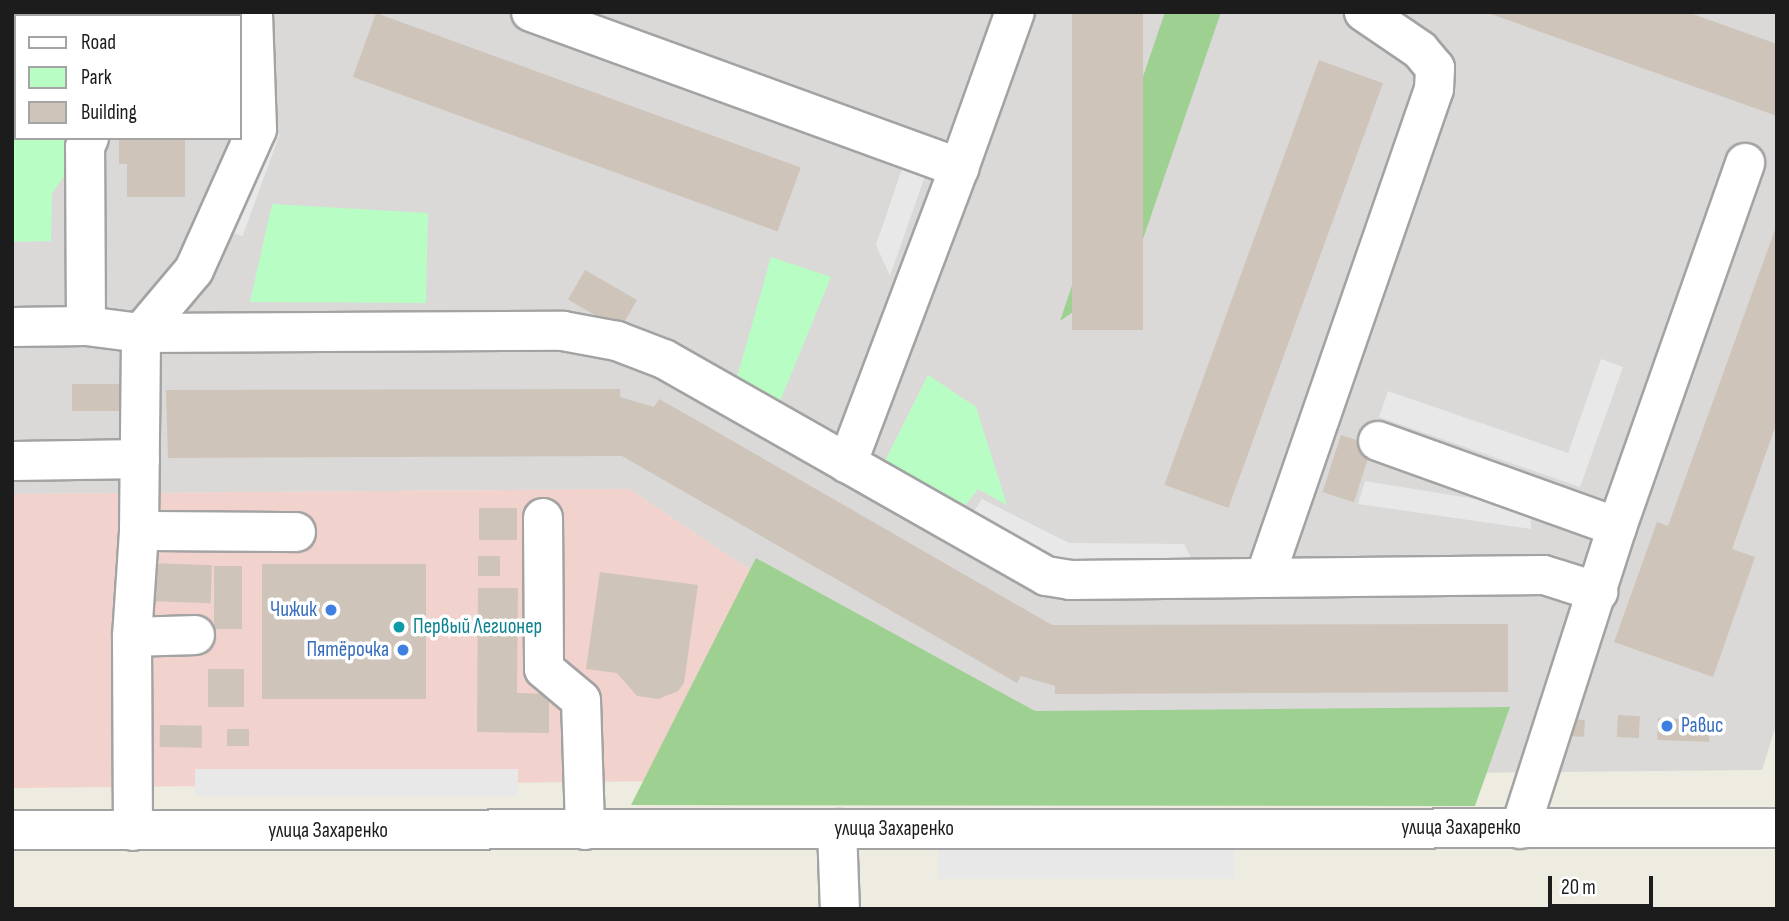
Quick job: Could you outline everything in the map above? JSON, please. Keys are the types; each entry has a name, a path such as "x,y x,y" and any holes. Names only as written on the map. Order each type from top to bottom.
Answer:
{"street":[{"path":"133,831 132,637 139,531 141,333 194,270 257,128 253,12"},
{"path":"531,12 959,168"},
{"path":"847,464 1016,12"},
{"path":"1265,577 1434,89 1435,68 1420,50 1364,12"},
{"path":"86,326 85,147 88,140"},
{"path":"1520,829 1617,527 1745,163"},
{"path":"12,327 86,326 141,333 576,334 617,341 664,359 1046,576 1070,580 1544,575 1598,592"},
{"path":"1378,441 1617,527"},
{"path":"12,461 140,459"},
{"path":"543,518 544,669 581,700 585,830"},
{"path":"139,531 296,532"},
{"path":"132,637 195,635"},
{"name":"улица Захаренко","path":"12,830 1777,828"},
{"path":"837,829 840,909"}],"shaded area":[{"path":"12,12 1777,12 1777,722 1762,770 1060,777 629,489 12,494"},
{"path":"261,127 280,134 243,236 224,229"},
{"path":"904,163 927,170 890,276 876,245"},
{"path":"1601,359 1623,367 1580,487 1379,417 1388,391 1568,453"},
{"path":"1365,481 1531,508 1531,529 1358,504"},
{"path":"629,489 1060,777 12,788 12,494"},
{"path":"982,499 1069,543 1184,544 1196,568 1077,569 967,521"},
{"path":"195,769 518,769 518,796 195,796"},
{"path":"939,846 1234,846 1234,879 939,879"}],"green space":[{"path":"12,12 108,12 14,14 12,51"},
{"path":"1165,12 1221,12 1132,271 1060,321"},
{"path":"12,127 14,140 72,140 73,164 52,193 51,241 12,242"},
{"path":"272,204 428,213 426,303 250,302"},
{"path":"771,257 831,277 776,411 734,388"},
{"path":"928,375 976,407 1007,505 978,489 960,512 883,465"},
{"path":"756,558 1035,711 1510,707 1475,806 631,805"}],"building":[{"path":"1072,12 1143,12 1143,330 1072,330"},
{"path":"1485,12 1688,12 1777,44 1777,116"},
{"path":"376,13 801,168 777,231 353,77"},
{"path":"1319,60 1383,83 1228,508 1164,485"},
{"path":"119,140 185,140 185,197 127,197 127,164 119,164"},
{"path":"1777,224 1777,422 1732,549 1755,557 1713,677 1614,642 1657,522 1668,526"},
{"path":"585,270 637,300 620,329 568,299"},
{"path":"72,384 120,384 120,411 72,411"},
{"path":"620,389 620,397 654,407 659,399 1052,625 1508,624 1508,692 1055,694 1055,686 1021,676 1017,683 622,456 168,458 166,390"},
{"path":"1341,435 1372,445 1354,502 1322,492"},
{"path":"479,508 517,508 517,540 479,540"},
{"path":"478,556 500,556 500,576 478,576"},
{"path":"149,563 212,565 211,603 148,601"},
{"path":"262,564 426,564 426,699 262,699"},
{"path":"214,566 242,566 242,629 214,629"},
{"path":"600,572 698,585 684,683 678,691 658,699 637,696 617,673 586,669"},
{"path":"478,588 518,588 517,693 549,694 549,733 477,732"},
{"path":"208,669 244,669 244,707 208,707"},
{"path":"1618,715 1640,716 1639,738 1617,737"},
{"path":"1658,718 1710,720 1709,742 1657,740"},
{"path":"1568,719 1585,720 1584,737 1567,736"},
{"path":"160,725 202,726 202,748 160,747"},
{"path":"227,729 249,729 249,746 227,746"}],"place":[{"name":"Чижик","path":"331,610"},
{"name":"Первый Легионер","path":"399,627"},
{"name":"Пятёрочка","path":"403,650"},
{"name":"Равис","path":"1667,726"}]}
